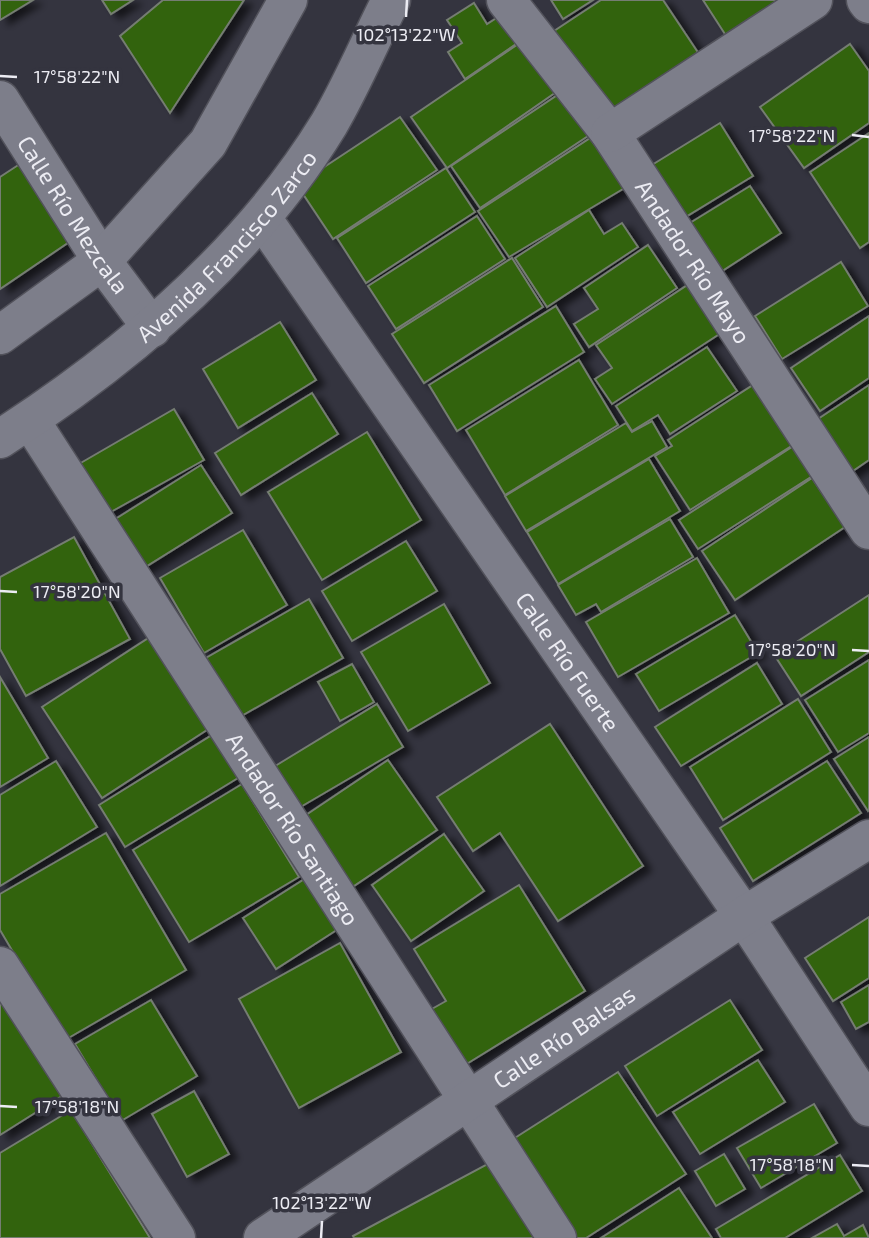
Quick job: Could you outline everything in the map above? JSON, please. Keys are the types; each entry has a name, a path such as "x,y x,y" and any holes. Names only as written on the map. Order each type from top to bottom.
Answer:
{"street":[{"path":"0,335 102,261 208,143 288,0"},
{"name":"Avenida Francisco Zarco","path":"15,429 152,328 262,218 329,124 391,0"},
{"name":"Andador Río Mayo","path":"506,0 610,133 869,530"},
{"path":"610,133 813,0"},
{"name":"Calle Río Mezcala","path":"0,100 102,261 152,328"},
{"name":"Calle Río Fuerte","path":"262,218 744,916 869,1107"},
{"name":"Andador Río Santiago","path":"15,429 470,1099 557,1238"},
{"name":"Calle Río Balsas","path":"263,1238 744,916 869,839"},
{"path":"0,966 176,1238"}],"building":[{"path":"0,0 33,0 0,20"},
{"path":"102,0 133,0 111,14"},
{"path":"163,0 244,0 170,113 120,36"},
{"path":"551,0 593,0 563,19"},
{"path":"601,0 663,0 705,63 612,124 551,33"},
{"path":"703,0 806,0 732,45"},
{"path":"474,3 487,24 498,17 516,44 465,79 448,52 462,43 447,20"},
{"path":"527,38 562,88 447,168 411,117"},
{"path":"850,44 869,71 869,123 804,168 760,107"},
{"path":"568,88 597,130 480,208 451,166"},
{"path":"400,117 437,170 333,239 297,185"},
{"path":"720,123 753,176 679,221 647,168"},
{"path":"601,131 633,183 509,257 478,211"},
{"path":"869,133 869,242 860,248 810,172"},
{"path":"29,158 81,234 0,289 0,177"},
{"path":"446,168 475,212 366,283 337,238"},
{"path":"750,186 781,233 716,275 685,226"},
{"path":"589,210 604,234 622,223 638,247 547,307 515,258"},
{"path":"477,216 505,259 396,329 368,286"},
{"path":"648,245 677,288 589,347 574,324 598,309 584,288"},
{"path":"512,258 543,307 424,383 392,334"},
{"path":"841,262 868,306 782,359 755,316"},
{"path":"689,284 721,333 612,404 595,379 612,368 596,345"},
{"path":"556,306 584,352 457,431 429,385"},
{"path":"869,316 869,378 820,411 791,368"},
{"path":"280,322 316,380 238,428 203,369"},
{"path":"707,347 737,391 670,434 658,415 632,431 616,406"},
{"path":"579,360 618,425 505,495 466,430"},
{"path":"753,385 793,445 690,510 655,456 672,446 668,440"},
{"path":"869,385 869,460 847,475 812,423"},
{"path":"312,393 338,434 241,495 215,453"},
{"path":"174,409 204,460 100,518 72,468"},
{"path":"652,421 667,447 526,531 505,496 626,423 632,432"},
{"path":"367,432 421,520 322,580 268,492"},
{"path":"795,445 814,475 698,549 679,520"},
{"path":"649,459 680,511 558,584 527,532"},
{"path":"201,465 232,513 139,571 109,523"},
{"path":"812,478 845,527 735,600 702,551"},
{"path":"670,519 693,557 601,612 596,604 576,615 558,585"},
{"path":"243,530 287,605 204,653 160,578"},
{"path":"74,537 130,639 26,696 0,649 0,577"},
{"path":"406,541 437,591 352,641 322,591"},
{"path":"697,558 729,613 618,677 586,622"},
{"path":"869,595 869,652 801,696 775,656"},
{"path":"309,599 343,658 231,722 197,663"},
{"path":"444,604 490,683 408,731 361,652"},
{"path":"735,615 758,653 659,711 636,674"},
{"path":"150,637 210,728 102,798 42,707"},
{"path":"869,660 869,733 838,752 805,700"},
{"path":"757,663 782,704 681,766 655,727"},
{"path":"352,664 374,702 340,721 318,682"},
{"path":"0,677 48,758 0,787"},
{"path":"798,699 831,752 723,820 690,767"},
{"path":"377,704 403,747 292,812 267,771"},
{"path":"550,724 643,866 558,921 500,833 473,851 437,797"},
{"path":"212,735 238,778 125,847 99,805"},
{"path":"869,737 869,810 868,811 834,759"},
{"path":"388,760 437,830 348,890 300,819"},
{"path":"56,761 97,827 0,886 0,795"},
{"path":"827,761 861,813 753,881 720,828"},
{"path":"242,784 299,877 189,942 133,850"},
{"path":"106,833 186,970 65,1040 0,930 0,894"},
{"path":"444,834 484,891 411,941 372,885"},
{"path":"314,873 346,924 276,969 243,918"},
{"path":"519,885 585,991 465,1065 430,1010 446,1001 414,949"},
{"path":"869,917 869,978 833,1001 805,958"},
{"path":"340,943 401,1052 299,1108 239,999"},
{"path":"869,985 869,1022 856,1029 841,1002"},
{"path":"0,992 65,1094 0,1135"},
{"path":"151,1000 197,1076 121,1121 75,1044"},
{"path":"730,1000 762,1050 657,1116 625,1066"},
{"path":"758,1060 785,1102 700,1154 673,1112"},
{"path":"618,1072 686,1174 586,1238 569,1238 507,1143"},
{"path":"194,1091 229,1154 187,1177 152,1114"},
{"path":"814,1104 837,1143 761,1188 737,1148"},
{"path":"71,1110 150,1238 0,1238 0,1153"},
{"path":"724,1154 745,1189 716,1206 695,1171"},
{"path":"840,1155 862,1191 785,1238 721,1238 716,1229"},
{"path":"495,1160 537,1238 354,1238 353,1236"},
{"path":"679,1188 712,1238 601,1238"},
{"path":"837,1224 844,1236 863,1225 869,1238 812,1238"}]}
